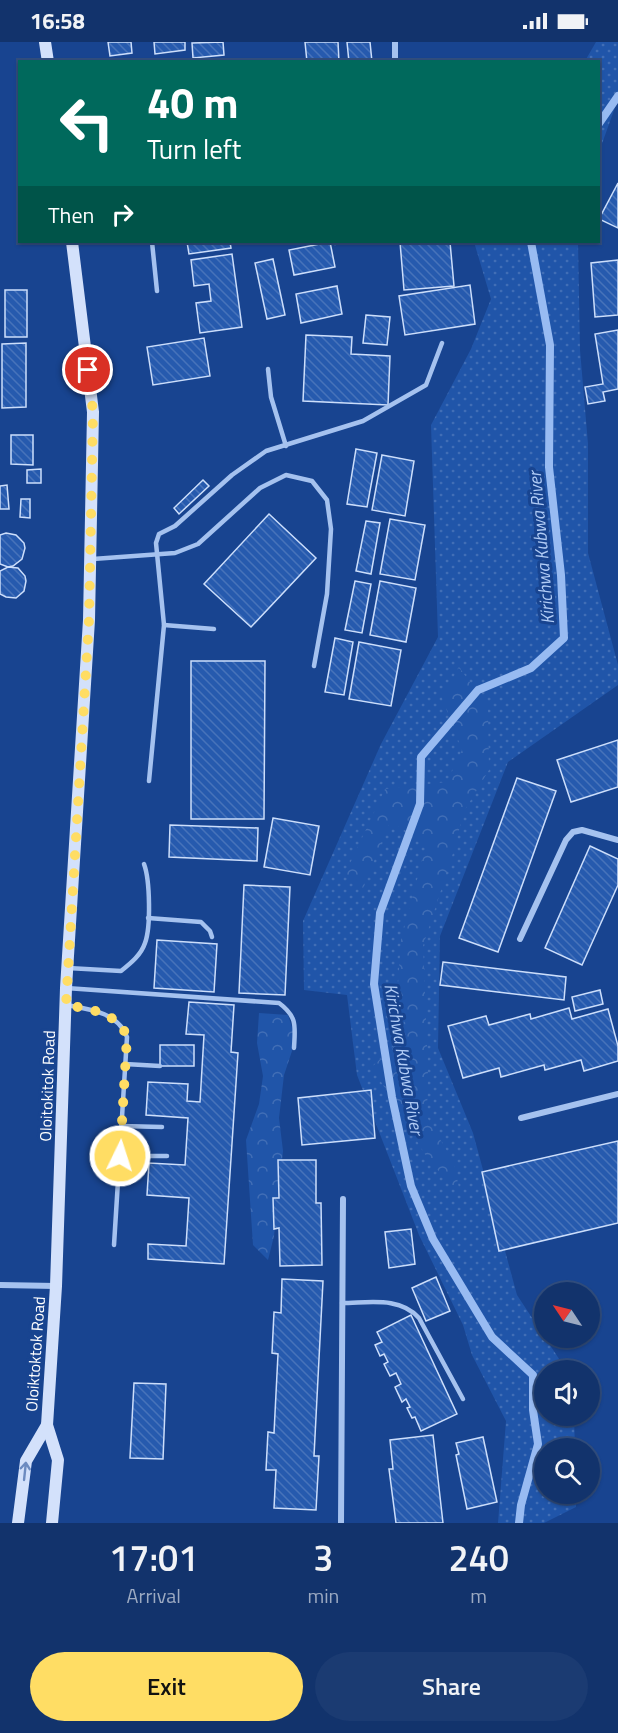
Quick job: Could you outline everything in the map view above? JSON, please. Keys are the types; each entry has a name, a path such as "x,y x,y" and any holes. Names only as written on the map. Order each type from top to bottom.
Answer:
{"main road":[{"path":"45,42 48,60"},
{"name":"Oloitokitok Road","path":"56,1286 66,988 89,620 93,412 72,243"},
{"name":"Oloiktoktok Road","path":"52,1523 58,1460 47,1425 56,1286"},
{"name":"Oloiktoktok Road","path":"18,1523 26,1461 47,1425"}],"street":[{"path":"395,42 395,60"},
{"path":"520,939 566,840 573,832 582,830 618,840"},
{"path":"521,1118 618,1094"},
{"path":"341,1523 343,1199"},
{"path":"0,1285 56,1286"}],"lane":[{"path":"152,243 157,291"},
{"path":"149,781 164,625 156,543 159,534 175,526 232,475 266,451 363,421 426,385 442,343"},
{"path":"268,369 271,396 286,446"},
{"path":"90,559 175,553 198,544 260,488 286,475 312,481 327,500 332,529 327,594 314,666"},
{"path":"164,625 214,629"},
{"path":"68,968 121,971 137,957 146,942 148,918 148,873 144,864"},
{"path":"148,918 201,922 210,931 212,938"},
{"path":"66,988 279,1003 288,1010 295,1021 294,1048"},
{"path":"66,1005 96,1011 117,1022 127,1037 114,1245"},
{"path":"125,1064 160,1066"},
{"path":"122,1126 162,1127"},
{"path":"120,1156 166,1156"},
{"path":"342,1303 393,1302 412,1309 463,1400"}],"green space":[{"path":"596,42 618,42 618,99 600,149 600,60 586,60"},
{"path":"474,243 578,243 580,350 588,444 588,553 618,665 618,685 508,762 440,936 438,1048 473,1133 517,1295 534,1321 534,1348 552,1348 560,1360 534,1360 534,1426 574,1426 575,1438 534,1438 534,1504 576,1504 576,1507 544,1523 498,1523 506,1421 472,1355 463,1325 419,1235 357,1075 347,995 304,990 303,921 381,744 438,637 431,425 471,349 491,299"},
{"path":"459,667 488,708 489,770 463,813 455,847 423,946 428,1069 427,1117 454,1163 460,1193 429,1161 372,1067 407,1033 398,984 401,940 427,842 390,822 363,888 345,874 385,789 447,782 462,750 442,698"},
{"path":"259,1013 288,1015 296,1039 284,1075 279,1118 283,1151 274,1236 268,1260 253,1245 246,1140 259,1104 263,1076 257,1043"}],"building":[{"path":"108,42 131,42 132,53 110,56"},
{"path":"154,42 185,42 185,50 155,54"},
{"path":"223,42 224,55 193,58 192,43"},
{"path":"305,42 338,42 339,60 307,60"},
{"path":"347,42 370,42 372,60 349,60"},
{"path":"618,183 618,228 600,219"},
{"path":"187,243 230,243 231,248 189,254"},
{"path":"330,243 335,267 294,275 289,250"},
{"path":"400,243 450,243 454,286 404,290"},
{"path":"232,254 242,327 200,333 196,303 211,301 209,284 194,286 191,260"},
{"path":"273,259 285,315 267,319 255,263"},
{"path":"618,260 618,315 595,317 591,263"},
{"path":"470,285 475,324 405,335 399,296"},
{"path":"337,286 342,314 301,323 296,294"},
{"path":"5,290 27,290 27,337 5,337"},
{"path":"366,315 390,317 387,345 363,343"},
{"path":"618,330 618,389 603,392 605,401 588,404 585,387 603,384 595,334"},
{"path":"306,335 352,337 351,354 390,356 388,405 303,401"},
{"path":"204,338 210,376 153,385 147,347"},
{"path":"26,343 26,407 2,408 2,344"},
{"path":"11,435 33,435 33,465 11,464"},
{"path":"356,449 377,453 367,507 347,504"},
{"path":"382,455 414,461 405,516 372,510"},
{"path":"41,469 41,483 27,483 27,470"},
{"path":"203,480 209,486 179,514 174,508"},
{"path":"7,485 9,509 0,509 0,486"},
{"path":"21,499 30,499 30,518 20,517"},
{"path":"269,514 316,558 251,627 204,584"},
{"path":"390,519 425,525 415,580 380,574"},
{"path":"366,521 380,523 371,574 356,571"},
{"path":"6,533 16,535 24,543 25,548 22,559 8,567 0,564 0,535"},
{"path":"8,567 18,568 25,576 24,591 16,598 0,594 0,571"},
{"path":"355,581 371,584 362,633 345,630"},
{"path":"380,581 416,588 406,642 370,635"},
{"path":"335,638 353,642 344,695 325,692"},
{"path":"359,642 401,650 391,706 349,699"},
{"path":"191,661 265,661 264,819 191,819"},
{"path":"618,740 618,787 571,802 557,760"},
{"path":"517,778 556,791 498,952 459,938"},
{"path":"273,818 319,826 310,875 264,867"},
{"path":"170,825 258,828 257,861 169,857"},
{"path":"590,846 618,859 618,885 582,965 545,948"},
{"path":"244,885 290,887 285,995 239,993"},
{"path":"157,940 217,944 214,992 154,988"},
{"path":"443,962 566,977 564,1000 440,985"},
{"path":"600,990 603,1004 575,1011 572,997"},
{"path":"189,1002 234,1005 231,1052 238,1053 224,1264 148,1259 148,1244 186,1246 189,1198 147,1195 149,1163 185,1165 188,1118 146,1115 148,1082 188,1084 187,1101 200,1102 204,1035 186,1034"},
{"path":"569,1008 572,1019 608,1009 618,1046 618,1061 584,1071 581,1060 545,1070 544,1065 501,1077 499,1068 463,1078 448,1026 486,1016 489,1025 530,1014 531,1019"},
{"path":"160,1045 194,1045 194,1066 160,1066"},
{"path":"371,1090 375,1138 302,1145 298,1098"},
{"path":"618,1141 618,1223 499,1251 482,1172"},
{"path":"278,1160 316,1160 316,1203 321,1203 322,1265 280,1266 279,1228 274,1229 273,1198 279,1198"},
{"path":"411,1229 415,1264 389,1268 385,1232"},
{"path":"436,1277 450,1311 426,1321 412,1288"},
{"path":"282,1279 323,1281 314,1456 319,1456 316,1510 274,1508 276,1470 266,1470 268,1432 274,1433 278,1354 272,1353 274,1312 281,1313"},
{"path":"411,1315 457,1414 421,1431 415,1417 412,1418 407,1408 410,1407 406,1399 402,1402 395,1387 401,1384 396,1373 390,1376 384,1364 388,1362 384,1354 380,1356 375,1345 382,1342 377,1332"},
{"path":"134,1383 166,1384 163,1459 130,1458"},
{"path":"433,1435 443,1523 396,1523 389,1469 393,1469 390,1440"},
{"path":"483,1437 497,1502 467,1509 456,1455 459,1454 456,1443"}],"waterway":[{"name":"Kirichwa Kubwa River","path":"600,122 618,96"},
{"name":"Kirichwa Kubwa River","path":"519,1523 521,1505 538,1444 533,1410 533,1375 492,1337 433,1239 411,1186 392,1097 374,984 380,913 420,804 421,757 478,690 531,668 564,638 561,575 549,467 550,345 531,243"}],"route":[{"path":"88,370 93,412 89,620 66,1005 96,1011 110,1017 124,1030 127,1037 120,1156"}]}
